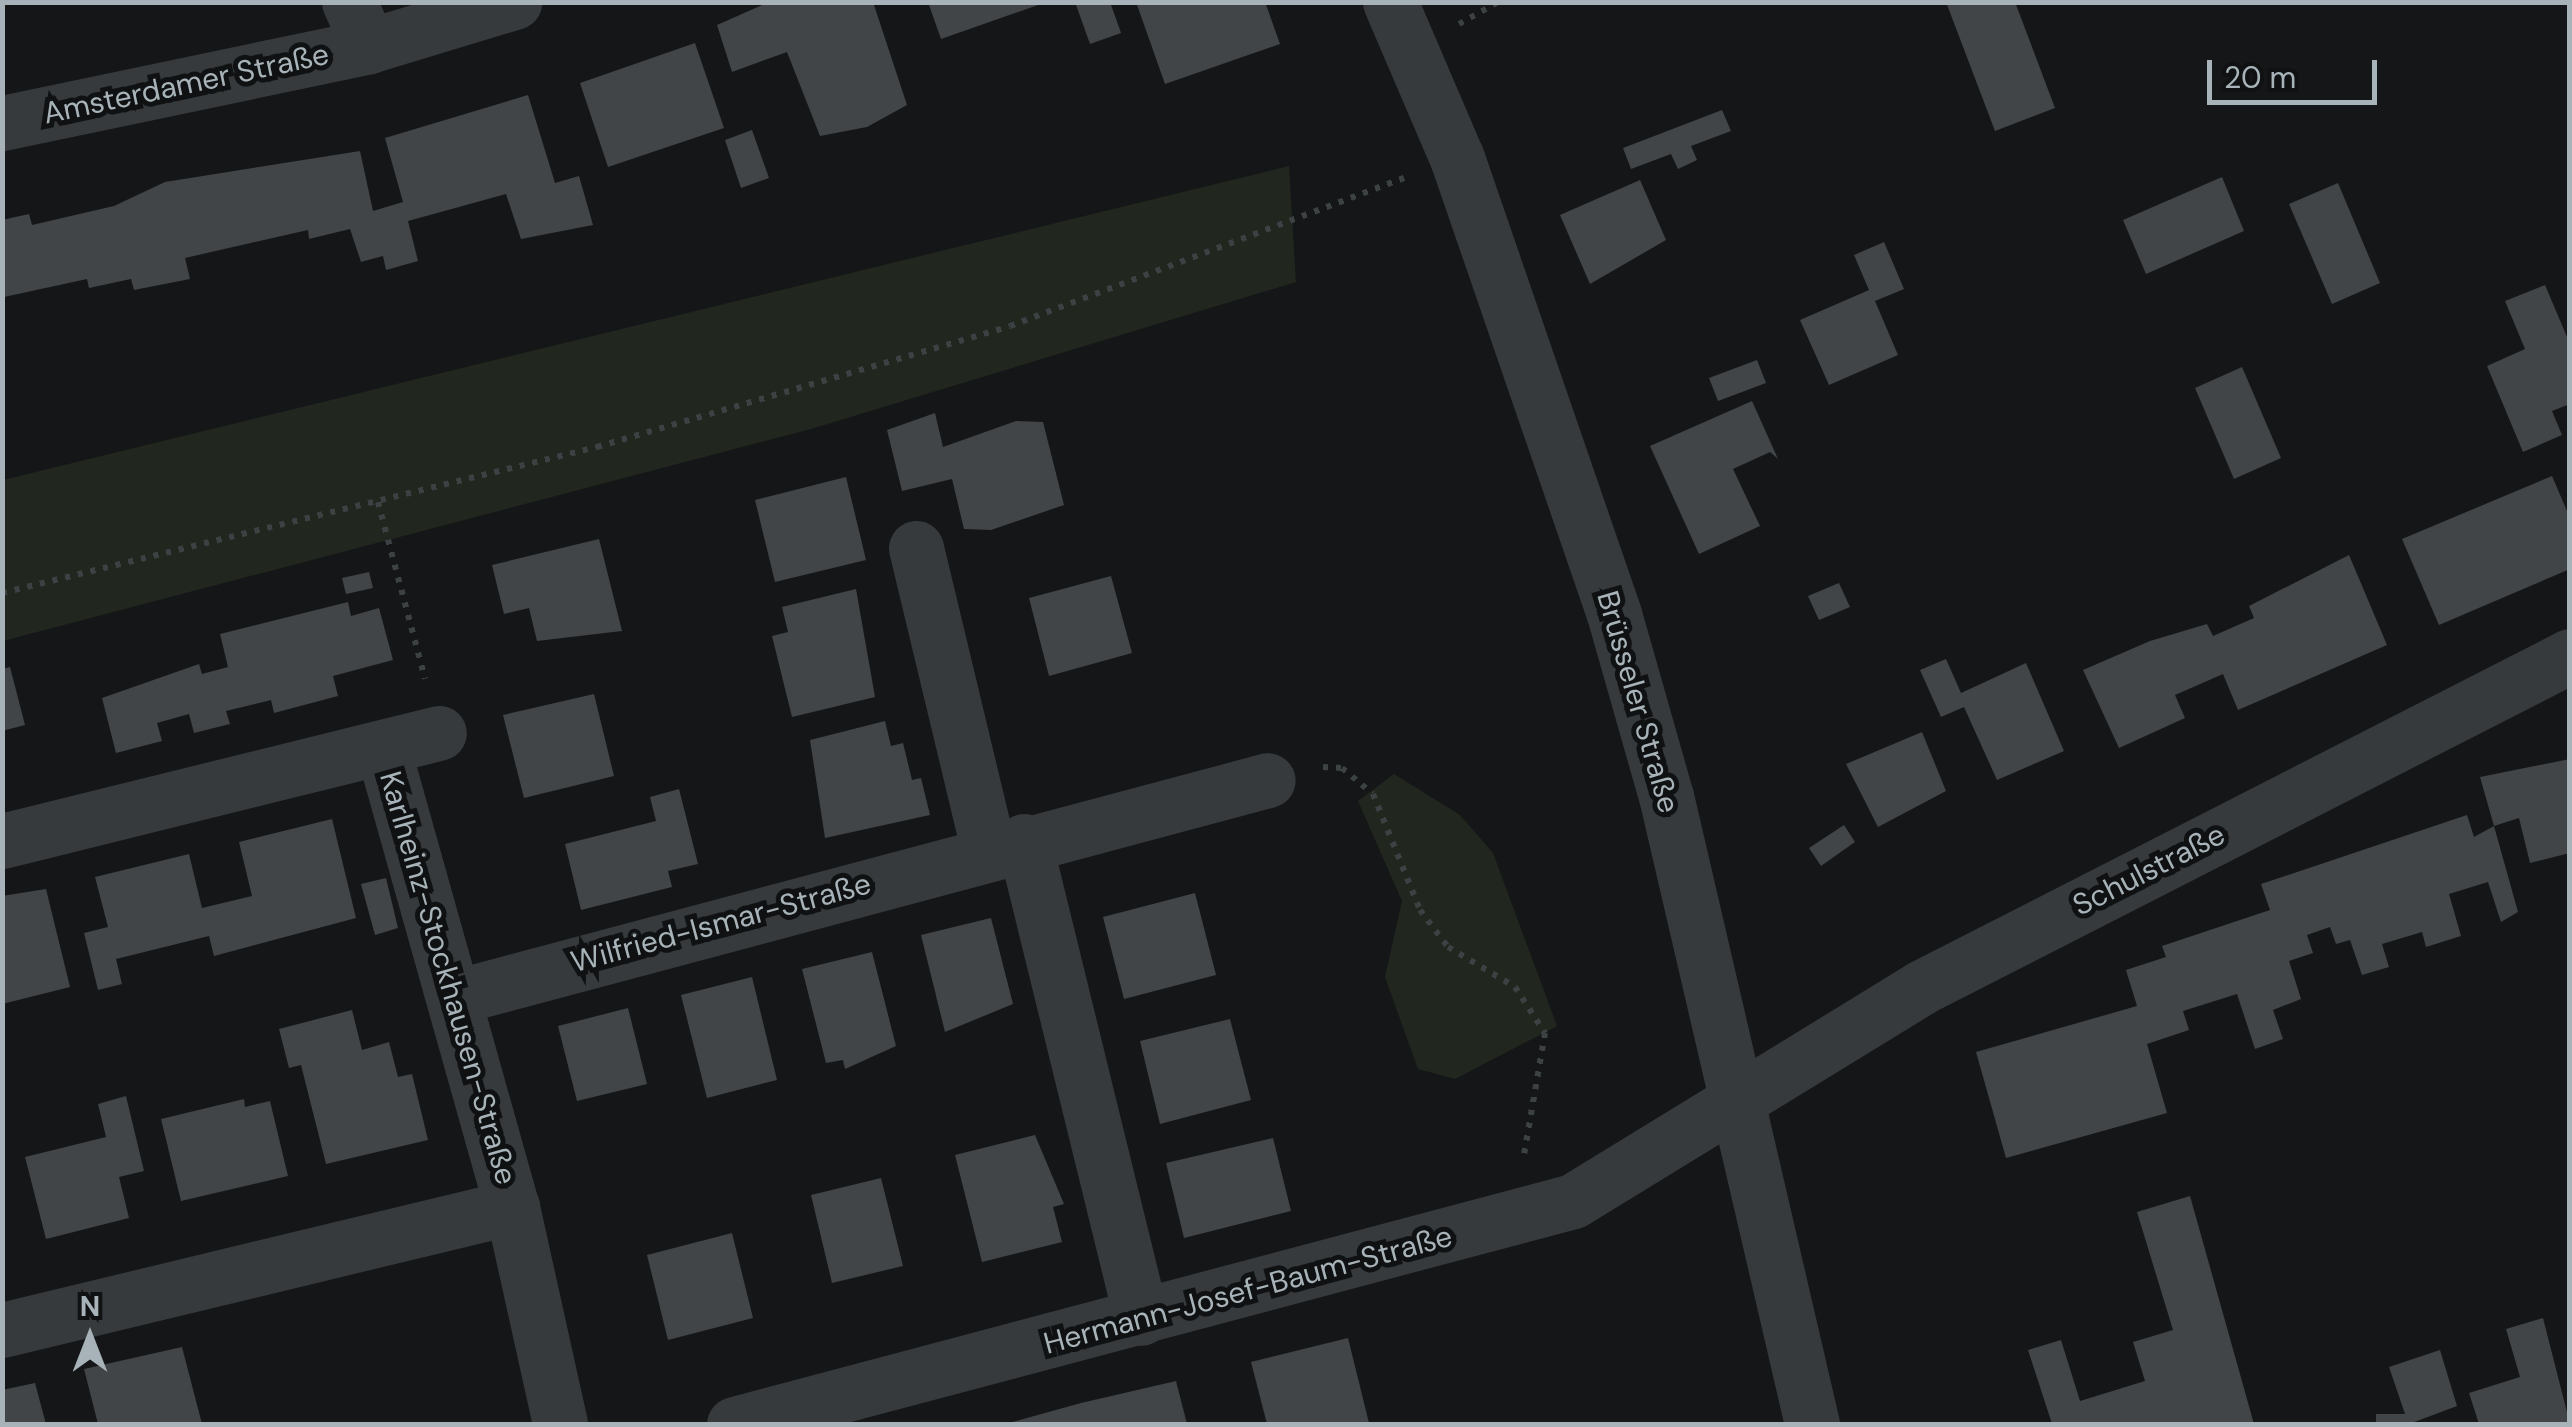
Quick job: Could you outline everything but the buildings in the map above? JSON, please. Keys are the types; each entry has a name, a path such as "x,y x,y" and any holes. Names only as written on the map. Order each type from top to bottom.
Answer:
{"street":[{"name":"Amsterdamer Straße","path":"2,123 359,24 514,2"},
{"name":"Brüsseler Straße","path":"1390,2 1457,158 1614,614 1741,1105 1812,1424"},
{"path":"916,548 1006,845 1141,1318"},
{"name":"Schulstraße","path":"1741,1105 1922,988 2570,656"},
{"name":"Karlheinz-Stockhausen-Straße","path":"2,840 438,733"},
{"name":"Karlheinz-Stockhausen-Straße","path":"383,749 512,1207 560,1424"},
{"name":"Wilfried-Ismar-Straße","path":"455,997 1006,845 1268,780"},
{"name":"Hermann-Josef-Baum-Straße","path":"734,1424 1506,1223 1573,1201 1741,1105"},
{"name":"Karlheinz-Stockhausen-Straße","path":"2,1330 512,1207"}],"path":[{"path":"2,593 378,502 1010,326 1457,158"},
{"path":"378,502 438,733"},
{"path":"1268,780 1342,768 1373,794 1420,910 1448,947 1515,988 1545,1033 1543,1082 1506,1223"}],"shaded area":[{"path":"1289,166 1296,282 811,429 3,641 3,480"},
{"path":"1394,774 1460,815 1493,853 1557,1026 1455,1079 1418,1069 1385,977 1402,901 1358,801"}]}
